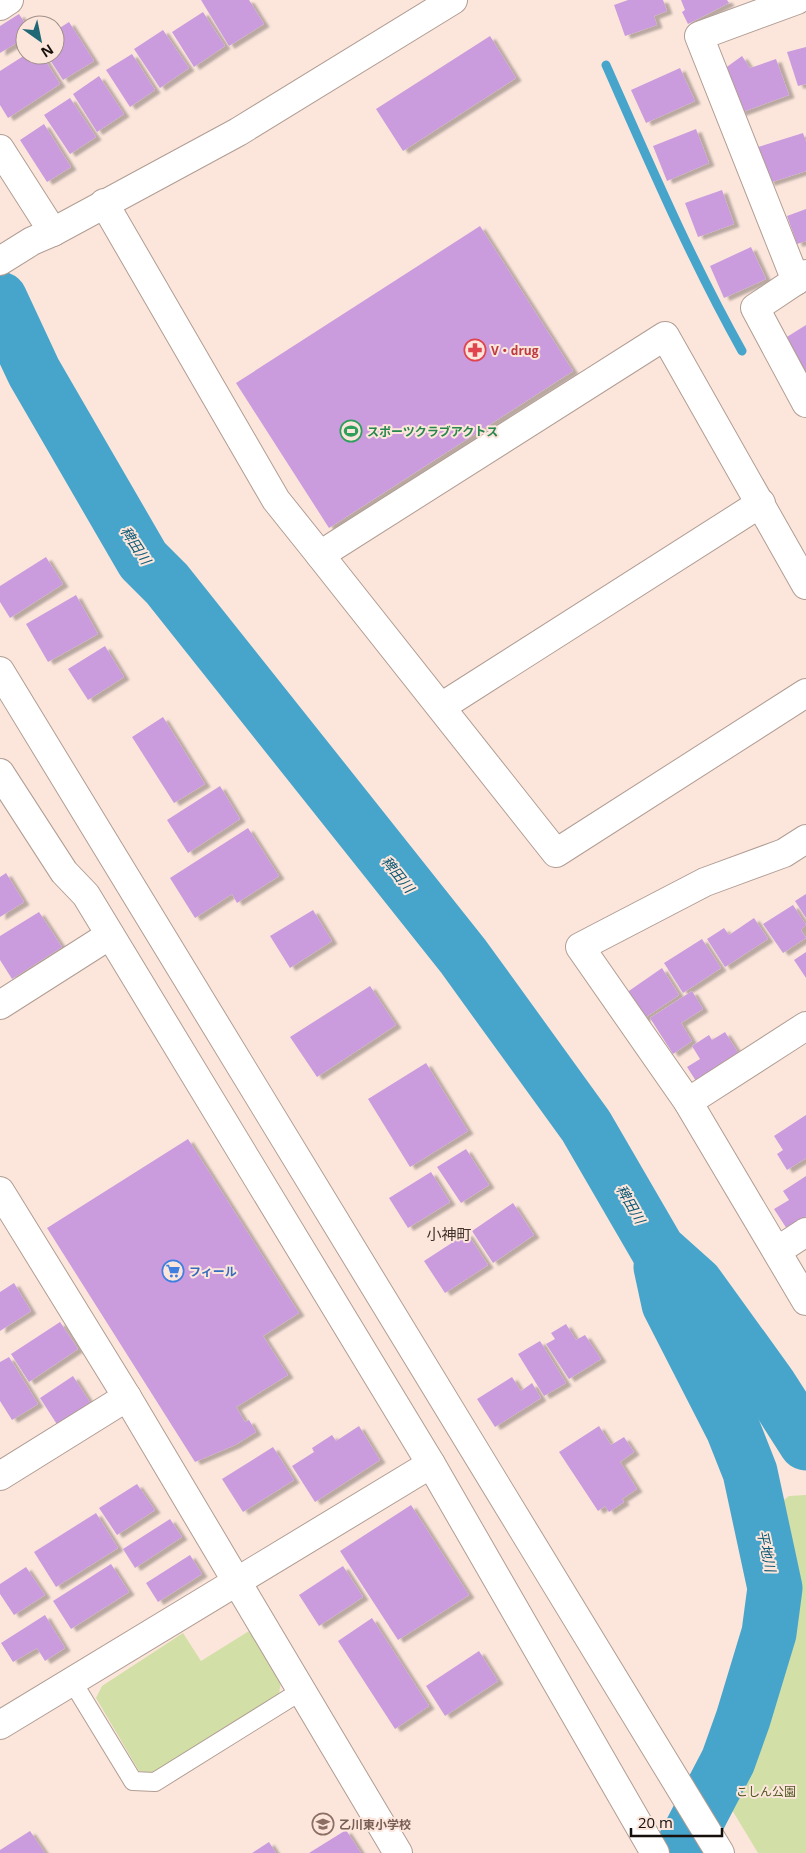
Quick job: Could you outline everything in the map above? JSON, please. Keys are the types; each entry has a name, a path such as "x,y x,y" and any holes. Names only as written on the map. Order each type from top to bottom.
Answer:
{"street":[{"path":"0,6 9,0"},
{"path":"0,261 238,132 453,0"},
{"path":"797,0 699,36 801,277 755,308 806,403"},
{"path":"0,149 42,237"},
{"path":"104,203 276,500 556,852 806,693"},
{"path":"320,555 665,336 761,503 806,586"},
{"path":"441,707 761,503"},
{"path":"0,672 719,1852"},
{"path":"0,773 64,872 86,894 431,1464 650,1845"},
{"path":"806,839 784,852 706,882 580,947 688,1102 806,1301"},
{"path":"0,1005 110,935"},
{"path":"688,1102 806,1026"},
{"path":"0,1191 10,1231 127,1397 398,1853"},
{"path":"777,1251 806,1232"},
{"path":"0,1476 127,1397"},
{"path":"0,1725 431,1464"}],"lane":[{"path":"72,1681 133,1781 155,1782 301,1691"}],"green space":[{"name":"こしん公園","path":"806,1495 806,1853 758,1853 723,1795 762,1690 786,1585 772,1509 789,1496"},
{"path":"249,1631 281,1681 279,1694 152,1773 139,1771 96,1698 102,1686 183,1633 201,1661"}],"building":[{"path":"201,0 249,0 264,24 229,46"},
{"path":"628,0 663,0 667,11 654,16 657,25 625,36 614,5"},
{"path":"681,0 727,0 729,3 688,24 682,12 685,10"},
{"path":"203,12 225,46 194,67 172,32"},
{"path":"15,17 15,44 0,53 0,26"},
{"path":"69,22 94,61 63,80 53,65 65,65 65,25"},
{"path":"163,30 189,68 160,88 134,49"},
{"path":"490,36 516,78 403,151 376,109"},
{"path":"806,47 806,84 798,86 787,52"},
{"path":"132,54 155,90 130,107 106,70"},
{"path":"742,56 750,68 776,59 789,95 740,113 724,69"},
{"path":"15,61 15,65 48,65 60,84 8,118 0,105 0,71"},
{"path":"680,68 695,101 646,123 631,90"},
{"path":"99,76 124,114 97,132 73,94"},
{"path":"70,98 96,137 70,154 44,115"},
{"path":"44,124 71,167 47,182 20,140"},
{"path":"696,129 709,163 667,181 653,146"},
{"path":"803,133 806,142 806,171 769,183 758,147"},
{"path":"722,190 734,224 698,237 685,203"},
{"path":"806,209 806,241 797,244 787,216"},
{"path":"480,226 573,371 329,528 236,383"},
{"path":"751,247 766,279 724,298 710,266"},
{"path":"806,325 806,378 782,340"},
{"path":"46,557 63,584 10,618 0,602 0,586"},
{"path":"76,595 98,634 48,662 26,624"},
{"path":"105,646 124,677 88,700 68,669"},
{"path":"163,717 205,784 174,803 132,737"},
{"path":"220,786 240,819 188,853 167,820"},
{"path":"248,828 279,876 237,903 232,894 195,918 170,878"},
{"path":"6,873 24,902 0,917 0,877"},
{"path":"806,894 806,918 795,901"},
{"path":"793,905 806,925 801,930 806,938 783,953 763,924"},
{"path":"313,910 332,941 290,968 270,936"},
{"path":"39,912 62,947 12,979 0,960 0,936"},
{"path":"754,918 768,939 725,967 707,939 724,928 729,935"},
{"path":"702,939 721,968 683,993 664,963"},
{"path":"806,952 806,978 794,960"},
{"path":"662,968 679,995 643,1019 626,993"},
{"path":"370,986 396,1025 317,1077 290,1037"},
{"path":"692,991 703,1009 681,1023 692,1041 673,1054 650,1018"},
{"path":"725,1032 739,1054 696,1081 687,1067 700,1059 692,1046 709,1035 712,1040"},
{"path":"426,1063 468,1131 410,1167 368,1099"},
{"path":"806,1115 806,1158 787,1170 777,1154 783,1150 774,1136"},
{"name":"フィール","path":"188,1139 299,1313 263,1336 288,1375 236,1407 245,1422 249,1420 256,1432 235,1445 195,1462 47,1228"},
{"path":"466,1149 489,1185 461,1203 437,1167"},
{"path":"431,1172 450,1202 408,1228 389,1198"},
{"path":"806,1176 806,1216 787,1229 774,1209 789,1200 783,1191"},
{"path":"513,1203 534,1235 493,1263 472,1231"},
{"path":"467,1233 488,1265 445,1293 424,1261"},
{"path":"14,1283 31,1311 0,1331 0,1292"},
{"path":"60,1322 78,1349 29,1382 11,1354"},
{"path":"566,1324 576,1340 585,1335 601,1359 569,1379 546,1344 555,1339 551,1333"},
{"path":"540,1341 566,1383 544,1396 518,1354"},
{"path":"9,1357 38,1404 12,1420 0,1401 0,1362"},
{"path":"73,1376 93,1407 60,1429 40,1398"},
{"path":"512,1377 521,1391 532,1383 541,1398 495,1427 477,1399"},
{"path":"359,1426 380,1460 315,1502 292,1466 314,1452 312,1448 332,1435 336,1441"},
{"path":"599,1426 611,1445 624,1437 634,1452 620,1462 637,1489 622,1499 624,1502 609,1512 605,1506 598,1511 559,1452"},
{"path":"273,1447 294,1480 243,1512 222,1479"},
{"path":"137,1484 155,1510 117,1535 99,1508"},
{"path":"411,1505 469,1595 398,1640 340,1551"},
{"path":"96,1513 118,1548 56,1587 34,1552"},
{"path":"170,1519 182,1537 135,1568 123,1549"},
{"path":"190,1555 202,1574 158,1602 146,1583"},
{"path":"111,1564 129,1592 71,1629 53,1601"},
{"path":"343,1566 363,1597 319,1626 299,1595"},
{"path":"26,1567 45,1595 14,1615 0,1594 0,1584"},
{"path":"45,1615 65,1648 45,1661 37,1648 13,1662 1,1643"},
{"path":"372,1618 429,1706 395,1729 338,1641"},
{"path":"479,1651 498,1681 445,1716 426,1686"},
{"path":"346,1830 361,1853 309,1853"},
{"path":"30,1831 45,1853 0,1853 0,1850"},
{"path":"269,1842 276,1853 252,1853"}],"waterway":[{"path":"606,65 687,245 742,351"},
{"name":"稗田川","path":"0,299 34,372 143,560 167,584 463,956 586,1126 658,1250 696,1284 769,1385 806,1443"},
{"name":"平地川","path":"661,1267 669,1304 733,1429 750,1472 775,1588 769,1633 728,1761 680,1853"}],"place":[{"name":"V・drug","path":"475,350"},
{"name":"スポーツクラブアクトス","path":"351,431"},
{"name":"フィール","path":"173,1271"},
{"name":"乙川東小学校","path":"323,1824"}],"district":[{"name":"小神町","path":"449,1234"}]}
